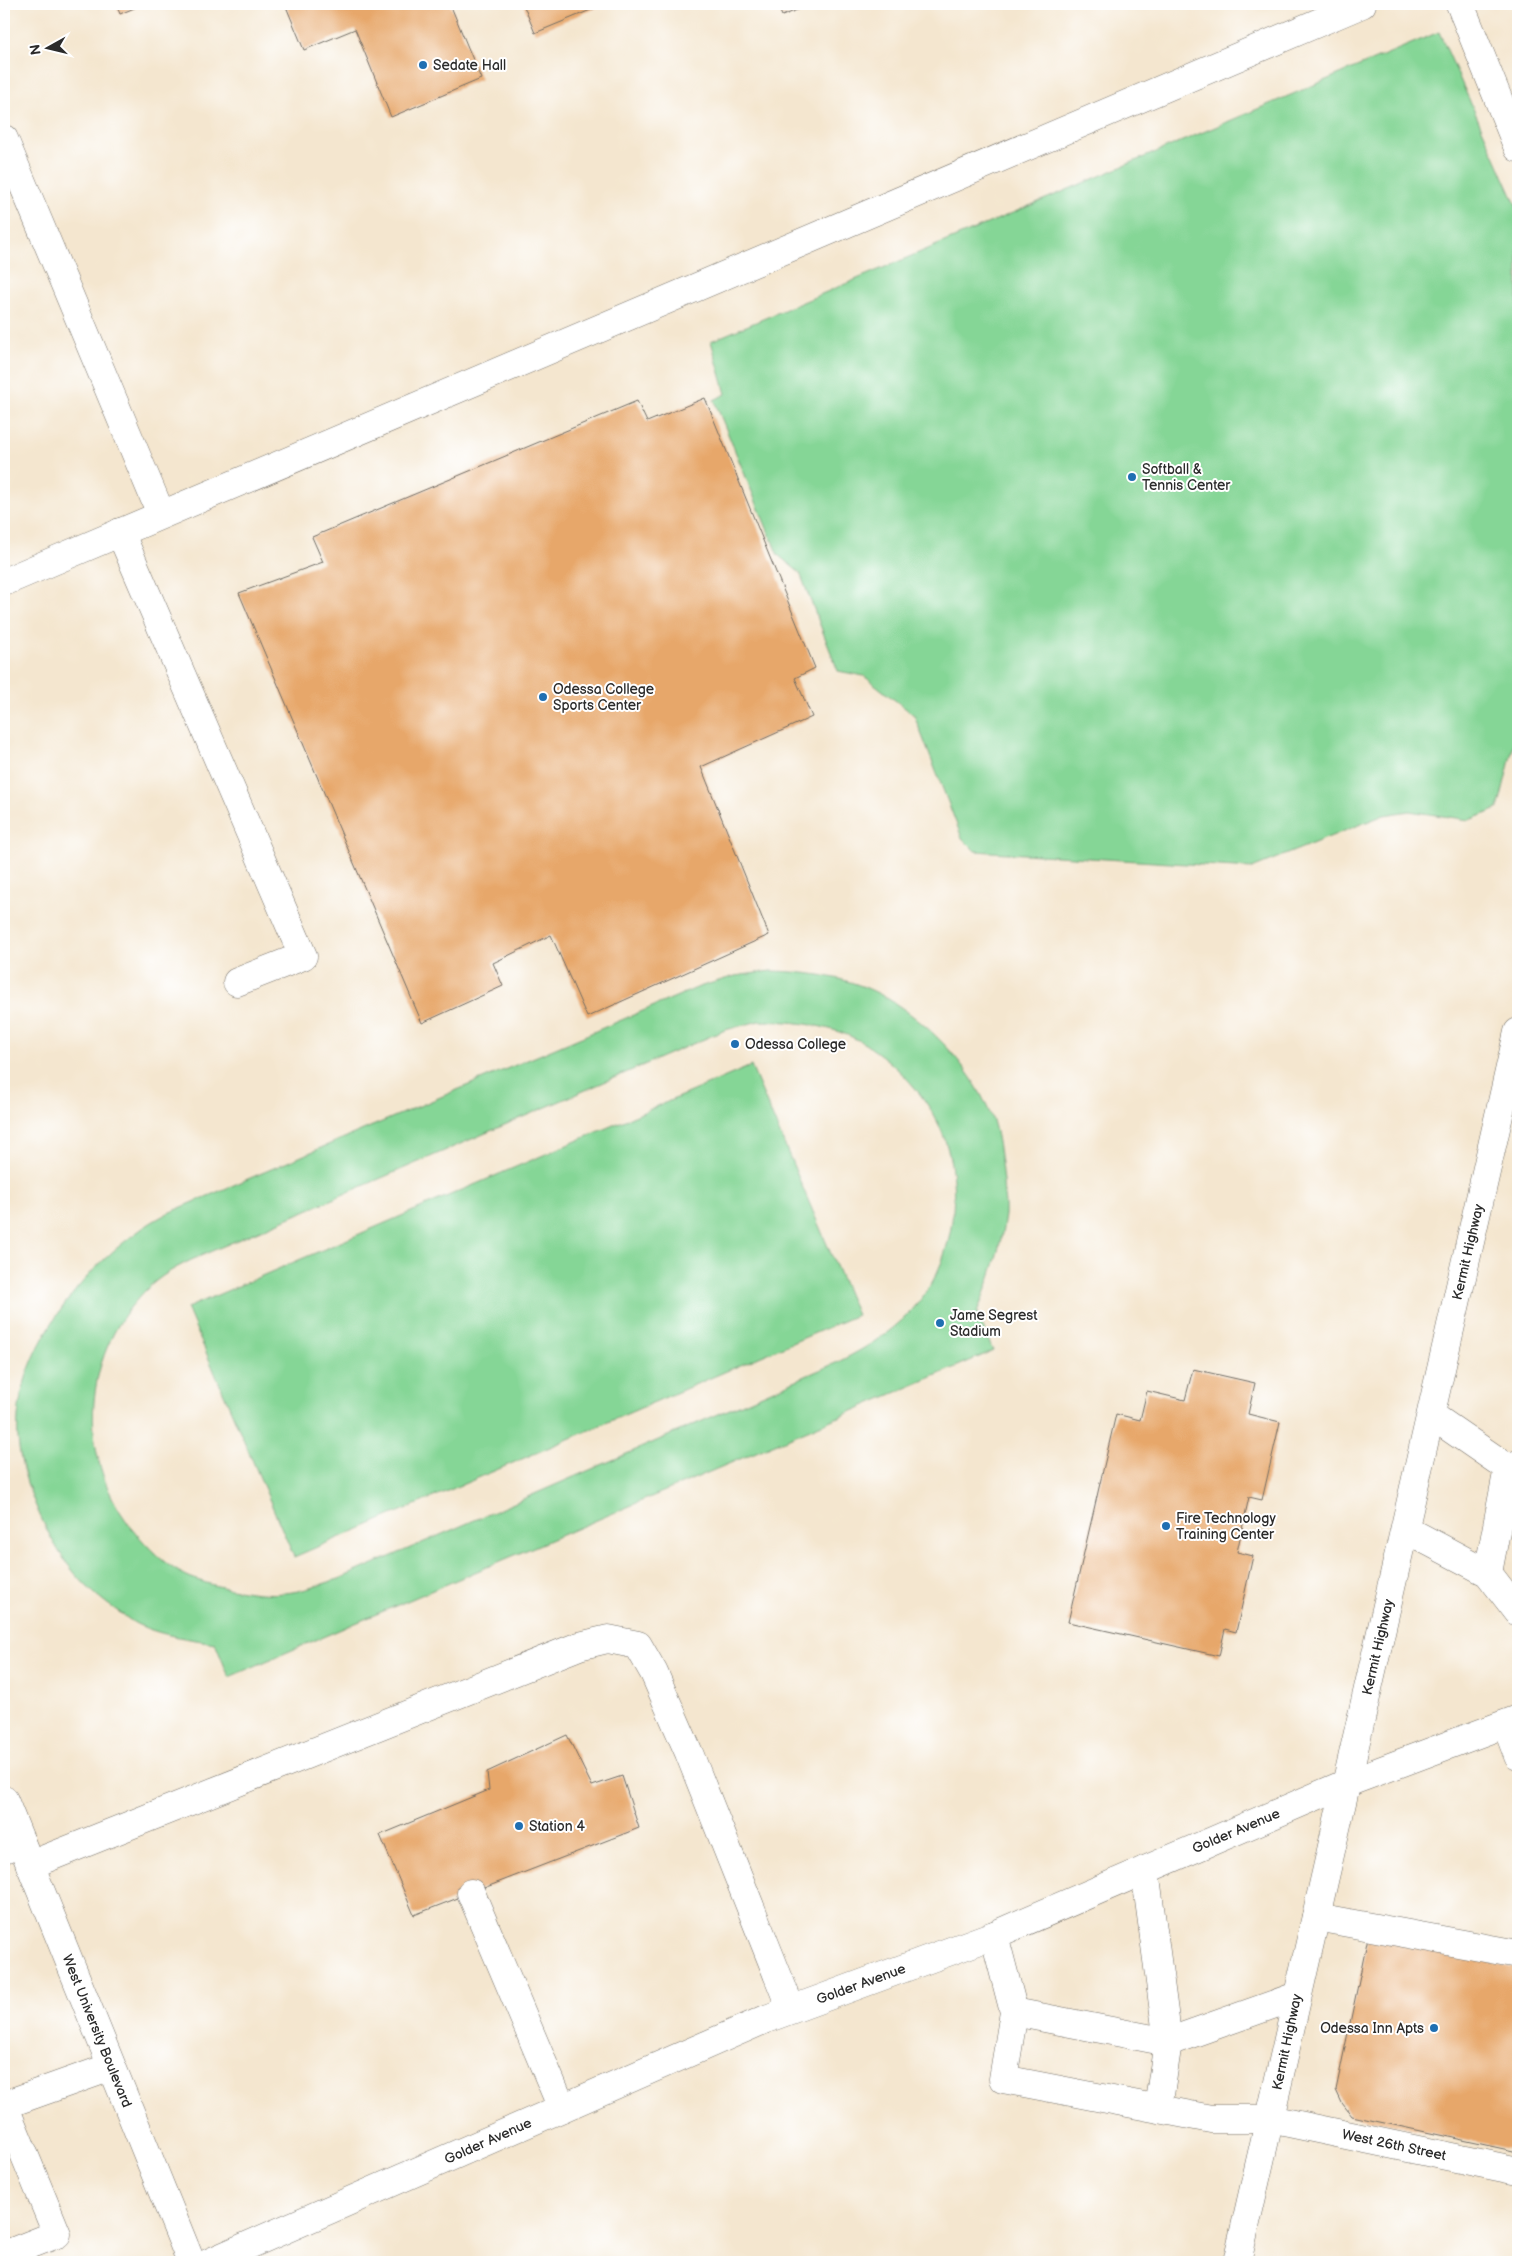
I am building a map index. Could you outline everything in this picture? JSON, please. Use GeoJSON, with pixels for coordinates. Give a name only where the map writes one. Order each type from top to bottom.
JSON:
{"type":"FeatureCollection","features":[{"type":"Feature","properties":{"kind":"main road"},"geometry":{"type":"LineString","coordinates":[[1460,4],[1518,148]]}},
{"type":"Feature","properties":{"kind":"main road"},"geometry":{"type":"LineString","coordinates":[[4,582],[1346,7]]}},
{"type":"Feature","properties":{"kind":"main road"},"geometry":{"type":"LineString","coordinates":[[4,140],[161,514]]}},
{"type":"Feature","properties":{"kind":"main road"},"geometry":{"type":"LineString","coordinates":[[120,532],[303,956],[237,982]]}},
{"type":"Feature","properties":{"kind":"main road","name":"Kermit Highway"},"geometry":{"type":"LineString","coordinates":[[1236,2262],[1518,1032]]}},
{"type":"Feature","properties":{"kind":"main road"},"geometry":{"type":"LineString","coordinates":[[1431,1414],[1513,1466],[1488,1573]]}},
{"type":"Feature","properties":{"kind":"main road"},"geometry":{"type":"LineString","coordinates":[[1405,1529],[1488,1573],[1518,1612]]}},
{"type":"Feature","properties":{"kind":"main road"},"geometry":{"type":"LineString","coordinates":[[18,1852],[579,1646],[608,1639],[638,1645],[654,1673],[689,1753],[791,2009]]}},
{"type":"Feature","properties":{"kind":"main road"},"geometry":{"type":"LineString","coordinates":[[1512,1722],[1518,1756]]}},
{"type":"Feature","properties":{"kind":"main road","name":"Golder Avenue"},"geometry":{"type":"LineString","coordinates":[[210,2262],[791,2009],[994,1936],[1347,1783],[1512,1722]]}},
{"type":"Feature","properties":{"kind":"main road","name":"West University Boulevard"},"geometry":{"type":"LineString","coordinates":[[4,1800],[18,1852],[112,2068],[191,2262]]}},
{"type":"Feature","properties":{"kind":"main road"},"geometry":{"type":"LineString","coordinates":[[1145,1870],[1168,2042],[1158,2108]]}},
{"type":"Feature","properties":{"kind":"main road"},"geometry":{"type":"LineString","coordinates":[[470,1893],[562,2108]]}},
{"type":"Feature","properties":{"kind":"main road"},"geometry":{"type":"LineString","coordinates":[[1316,1917],[1518,1954]]}},
{"type":"Feature","properties":{"kind":"main road"},"geometry":{"type":"LineString","coordinates":[[994,1936],[1014,2012],[1168,2042],[1296,1996]]}},
{"type":"Feature","properties":{"kind":"main road","name":"West 26th Street"},"geometry":{"type":"LineString","coordinates":[[1014,2012],[1003,2080],[1158,2108],[1211,2120],[1270,2119],[1518,2171]]}},
{"type":"Feature","properties":{"kind":"main road"},"geometry":{"type":"LineString","coordinates":[[4,2255],[57,2234],[4,2105],[112,2068]]}},
{"type":"Feature","properties":{"kind":"green space","name":"Softball & Tennis Center"},"geometry":{"type":"Polygon","coordinates":[[[1439,32],[1518,209],[1518,727],[1498,809],[1469,820],[1409,811],[1384,815],[1252,868],[975,851],[962,838],[914,715],[864,676],[838,671],[800,573],[778,555],[714,400],[726,394],[711,341],[1439,32]]]}},
{"type":"Feature","properties":{"kind":"green space","name":"Jame Segrest Stadium"},"geometry":{"type":"Polygon","coordinates":[[[771,971],[815,974],[844,980],[872,990],[919,1021],[950,1051],[964,1068],[986,1104],[994,1124],[999,1145],[1003,1181],[1005,1211],[1001,1240],[977,1313],[993,1351],[229,1677],[215,1643],[168,1635],[138,1625],[106,1603],[84,1584],[67,1563],[51,1538],[31,1493],[19,1449],[19,1409],[25,1380],[37,1351],[52,1323],[91,1272],[113,1251],[144,1227],[168,1213],[699,987],[735,976],[771,971]],[[759,1021],[725,1030],[198,1257],[162,1276],[144,1292],[123,1318],[107,1347],[98,1378],[94,1411],[95,1443],[103,1475],[116,1505],[136,1533],[168,1565],[191,1578],[203,1582],[231,1589],[273,1594],[305,1589],[339,1579],[838,1362],[863,1349],[886,1333],[908,1314],[926,1292],[937,1273],[945,1253],[953,1208],[953,1185],[951,1162],[945,1141],[931,1110],[915,1088],[876,1051],[853,1038],[827,1028],[759,1021]]]}},
{"type":"Feature","properties":{"kind":"green space"},"geometry":{"type":"Polygon","coordinates":[[[751,1066],[857,1315],[294,1557],[187,1308],[751,1066]]]}},
{"type":"Feature","properties":{"kind":"building"},"geometry":{"type":"Polygon","coordinates":[[[116,4],[138,4],[139,6],[120,14],[116,4]]]}},
{"type":"Feature","properties":{"kind":"building","name":"Sedate Hall"},"geometry":{"type":"Polygon","coordinates":[[[285,4],[450,4],[481,79],[391,117],[355,29],[304,50],[285,4]]]}},
{"type":"Feature","properties":{"kind":"building","name":"Sedate Hall"},"geometry":{"type":"Polygon","coordinates":[[[523,4],[605,4],[535,33],[523,4]]]}},
{"type":"Feature","properties":{"kind":"building"},"geometry":{"type":"Polygon","coordinates":[[[777,4],[812,4],[782,16],[777,4]]]}},
{"type":"Feature","properties":{"kind":"building","name":"Odessa College Sports Center"},"geometry":{"type":"Polygon","coordinates":[[[705,398],[815,668],[795,678],[812,717],[701,767],[769,935],[587,1017],[551,935],[493,963],[503,986],[422,1023],[239,593],[323,562],[312,537],[637,401],[647,422],[705,398]]]}},
{"type":"Feature","properties":{"kind":"building","name":"Fire Technology Training Center"},"geometry":{"type":"Polygon","coordinates":[[[1193,1369],[1255,1383],[1248,1414],[1280,1422],[1262,1500],[1249,1497],[1237,1552],[1253,1556],[1236,1632],[1225,1629],[1219,1656],[1068,1622],[1116,1414],[1140,1420],[1147,1391],[1185,1400],[1193,1369]]]}},
{"type":"Feature","properties":{"kind":"building","name":"Station 4"},"geometry":{"type":"Polygon","coordinates":[[[567,1735],[592,1786],[622,1776],[639,1828],[414,1915],[380,1835],[489,1790],[487,1772],[567,1735]]]}},
{"type":"Feature","properties":{"kind":"building","name":"Odessa Inn Apts"},"geometry":{"type":"Polygon","coordinates":[[[1368,1937],[1518,1967],[1518,2152],[1352,2116],[1342,2103],[1336,2090],[1368,1937]]]}},
{"type":"Feature","properties":{"kind":"place","name":"Sedate Hall"},"geometry":{"type":"Point","coordinates":[423,65]}},
{"type":"Feature","properties":{"kind":"place","name":"Softball & Tennis Center"},"geometry":{"type":"Point","coordinates":[1132,477]}},
{"type":"Feature","properties":{"kind":"place","name":"Odessa College Sports Center"},"geometry":{"type":"Point","coordinates":[543,697]}},
{"type":"Feature","properties":{"kind":"place","name":"Odessa College"},"geometry":{"type":"Point","coordinates":[735,1044]}},
{"type":"Feature","properties":{"kind":"place","name":"Jame Segrest Stadium"},"geometry":{"type":"Point","coordinates":[940,1323]}},
{"type":"Feature","properties":{"kind":"place","name":"Fire Technology Training Center"},"geometry":{"type":"Point","coordinates":[1166,1526]}},
{"type":"Feature","properties":{"kind":"place","name":"Station 4"},"geometry":{"type":"Point","coordinates":[519,1826]}},
{"type":"Feature","properties":{"kind":"place","name":"Odessa Inn Apts"},"geometry":{"type":"Point","coordinates":[1434,2028]}}]}
